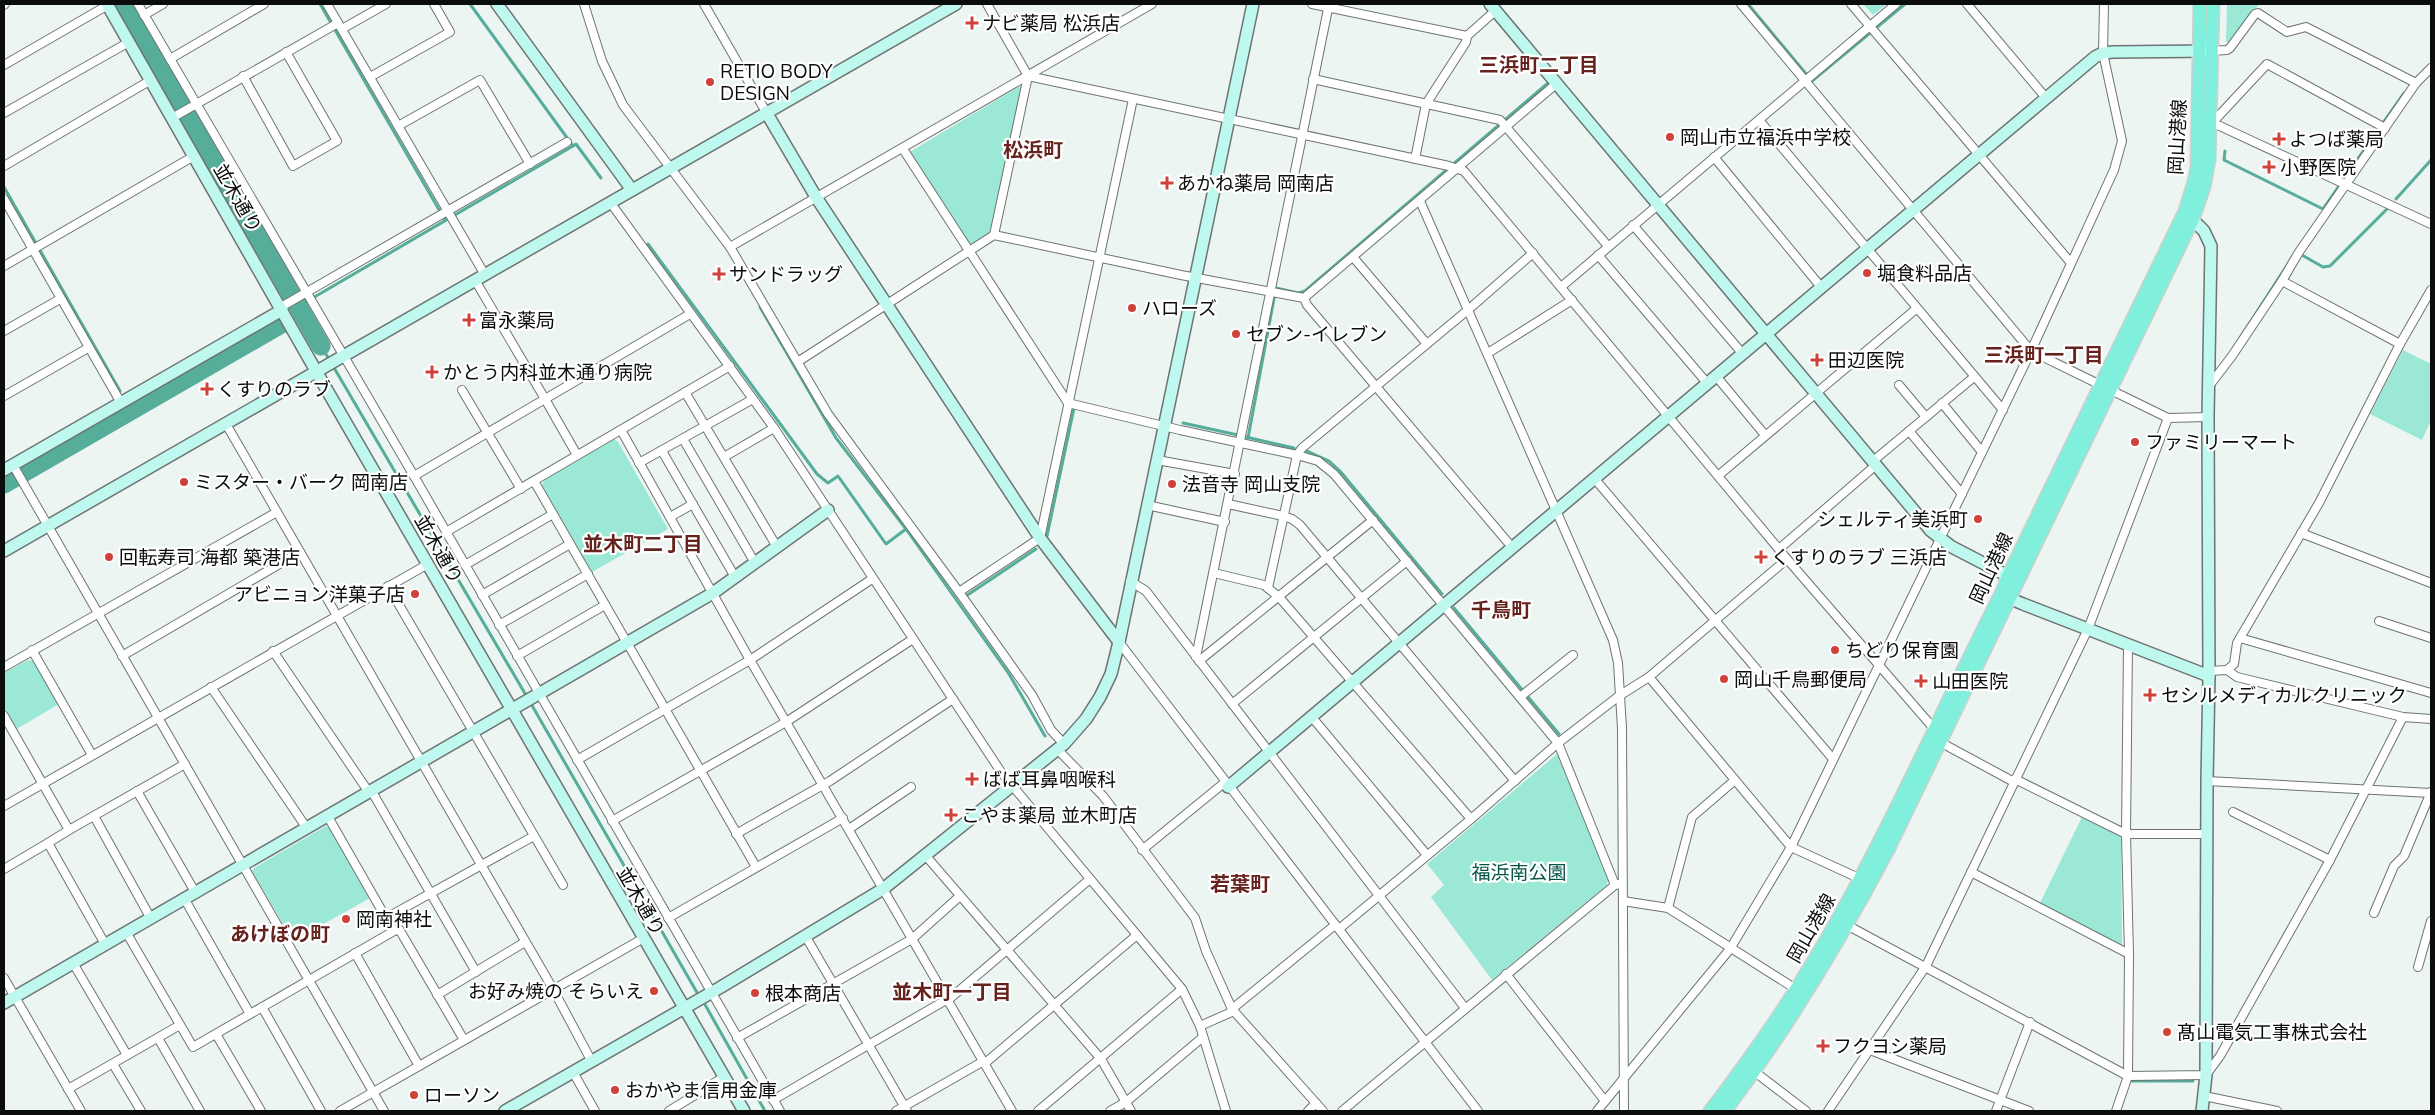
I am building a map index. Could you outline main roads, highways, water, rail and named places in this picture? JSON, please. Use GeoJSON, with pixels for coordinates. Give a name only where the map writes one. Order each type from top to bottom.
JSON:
{"type":"FeatureCollection","features":[{"type":"Feature","properties":{"kind":"main road","name":"岡山港線"},"geometry":{"type":"LineString","coordinates":[[1725,1111],[1801,993],[1843,923],[1865,881],[1938,736],[2189,215],[2207,120],[2205,51],[2200,4]]}},
{"type":"Feature","properties":{"kind":"main road","name":"岡山港線"},"geometry":{"type":"LineString","coordinates":[[2205,51],[2213,4]]}},
{"type":"Feature","properties":{"kind":"main road","name":"岡山港線"},"geometry":{"type":"LineString","coordinates":[[1710,1111],[1751,1068]]}},
{"type":"Feature","properties":{"kind":"waterway"},"geometry":{"type":"LineString","coordinates":[[124,4],[321,346]]}},
{"type":"Feature","properties":{"kind":"waterway"},"geometry":{"type":"LineString","coordinates":[[320,4],[445,220]]}},
{"type":"Feature","properties":{"kind":"waterway"},"geometry":{"type":"LineString","coordinates":[[470,4],[573,146],[576,144],[601,178]]}},
{"type":"Feature","properties":{"kind":"waterway"},"geometry":{"type":"LineString","coordinates":[[1748,4],[1812,81],[1905,4]]}},
{"type":"Feature","properties":{"kind":"waterway"},"geometry":{"type":"LineString","coordinates":[[1248,438],[1276,288],[1298,293],[1305,291],[1548,83]]}},
{"type":"Feature","properties":{"kind":"waterway"},"geometry":{"type":"LineString","coordinates":[[2345,177],[2404,93]]}},
{"type":"Feature","properties":{"kind":"waterway"},"geometry":{"type":"LineString","coordinates":[[299,306],[573,146]]}},
{"type":"Feature","properties":{"kind":"waterway"},"geometry":{"type":"LineString","coordinates":[[2225,151],[2224,160],[2323,209],[2339,186]]}},
{"type":"Feature","properties":{"kind":"waterway"},"geometry":{"type":"LineString","coordinates":[[2396,199],[2431,160]]}},
{"type":"Feature","properties":{"kind":"waterway"},"geometry":{"type":"LineString","coordinates":[[4,187],[120,391]]}},
{"type":"Feature","properties":{"kind":"waterway"},"geometry":{"type":"LineString","coordinates":[[2300,254],[2323,267],[2330,266],[2387,209]]}},
{"type":"Feature","properties":{"kind":"waterway"},"geometry":{"type":"LineString","coordinates":[[648,244],[817,474],[828,483],[838,476],[886,544],[906,529],[1009,674],[1045,736]]}},
{"type":"Feature","properties":{"kind":"waterway"},"geometry":{"type":"LineString","coordinates":[[2240,338],[2291,259]]}},
{"type":"Feature","properties":{"kind":"waterway"},"geometry":{"type":"LineString","coordinates":[[760,307],[836,438],[906,529]]}},
{"type":"Feature","properties":{"kind":"waterway"},"geometry":{"type":"LineString","coordinates":[[4,484],[283,323]]}},
{"type":"Feature","properties":{"kind":"waterway"},"geometry":{"type":"LineString","coordinates":[[321,346],[330,361]]}},
{"type":"Feature","properties":{"kind":"waterway"},"geometry":{"type":"LineString","coordinates":[[333,366],[527,697]]}},
{"type":"Feature","properties":{"kind":"waterway"},"geometry":{"type":"LineString","coordinates":[[129,405],[132,411]]}},
{"type":"Feature","properties":{"kind":"waterway"},"geometry":{"type":"LineString","coordinates":[[1047,536],[1074,408]]}},
{"type":"Feature","properties":{"kind":"waterway"},"geometry":{"type":"LineString","coordinates":[[1183,423],[1238,435]]}},
{"type":"Feature","properties":{"kind":"waterway"},"geometry":{"type":"LineString","coordinates":[[1246,437],[1294,448]]}},
{"type":"Feature","properties":{"kind":"waterway"},"geometry":{"type":"LineString","coordinates":[[1307,451],[1329,461],[1340,471],[1442,594]]}},
{"type":"Feature","properties":{"kind":"waterway"},"geometry":{"type":"LineString","coordinates":[[966,596],[1036,549]]}},
{"type":"Feature","properties":{"kind":"waterway"},"geometry":{"type":"LineString","coordinates":[[1454,608],[1559,734]]}},
{"type":"Feature","properties":{"kind":"waterway"},"geometry":{"type":"LineString","coordinates":[[530,702],[699,996]]}},
{"type":"Feature","properties":{"kind":"waterway"},"geometry":{"type":"LineString","coordinates":[[703,1001],[765,1111]]}},
{"type":"Feature","properties":{"kind":"waterway"},"geometry":{"type":"LineString","coordinates":[[2132,1081],[2193,1081]]}},
{"type":"Feature","properties":{"kind":"place","name":"ナビ薬局 松浜店"},"geometry":{"type":"Point","coordinates":[972,23]}},
{"type":"Feature","properties":{"kind":"place","name":"RETIO BODY DESIGN"},"geometry":{"type":"Point","coordinates":[710,82]}},
{"type":"Feature","properties":{"kind":"place","name":"岡山市立福浜中学校"},"geometry":{"type":"Point","coordinates":[1670,137]}},
{"type":"Feature","properties":{"kind":"place","name":"よつば薬局"},"geometry":{"type":"Point","coordinates":[2279,139]}},
{"type":"Feature","properties":{"kind":"place","name":"小野医院"},"geometry":{"type":"Point","coordinates":[2269,167]}},
{"type":"Feature","properties":{"kind":"place","name":"あかね薬局 岡南店"},"geometry":{"type":"Point","coordinates":[1167,183]}},
{"type":"Feature","properties":{"kind":"place","name":"堀食料品店"},"geometry":{"type":"Point","coordinates":[1867,273]}},
{"type":"Feature","properties":{"kind":"place","name":"サンドラッグ"},"geometry":{"type":"Point","coordinates":[719,274]}},
{"type":"Feature","properties":{"kind":"place","name":"ハローズ"},"geometry":{"type":"Point","coordinates":[1132,308]}},
{"type":"Feature","properties":{"kind":"place","name":"富永薬局"},"geometry":{"type":"Point","coordinates":[469,320]}},
{"type":"Feature","properties":{"kind":"place","name":"セブン-イレブン"},"geometry":{"type":"Point","coordinates":[1236,334]}},
{"type":"Feature","properties":{"kind":"place","name":"田辺医院"},"geometry":{"type":"Point","coordinates":[1817,360]}},
{"type":"Feature","properties":{"kind":"place","name":"かとう内科並木通り病院"},"geometry":{"type":"Point","coordinates":[432,372]}},
{"type":"Feature","properties":{"kind":"place","name":"くすりのラブ"},"geometry":{"type":"Point","coordinates":[207,389]}},
{"type":"Feature","properties":{"kind":"place","name":"ファミリーマート"},"geometry":{"type":"Point","coordinates":[2135,442]}},
{"type":"Feature","properties":{"kind":"place","name":"ミスター・バーク 岡南店"},"geometry":{"type":"Point","coordinates":[184,482]}},
{"type":"Feature","properties":{"kind":"place","name":"法音寺 岡山支院"},"geometry":{"type":"Point","coordinates":[1172,484]}},
{"type":"Feature","properties":{"kind":"place","name":"シェルティ美浜町"},"geometry":{"type":"Point","coordinates":[1978,519]}},
{"type":"Feature","properties":{"kind":"place","name":"回転寿司 海都 築港店"},"geometry":{"type":"Point","coordinates":[109,557]}},
{"type":"Feature","properties":{"kind":"place","name":"くすりのラブ 三浜店"},"geometry":{"type":"Point","coordinates":[1761,557]}},
{"type":"Feature","properties":{"kind":"place","name":"アビニョン洋菓子店"},"geometry":{"type":"Point","coordinates":[415,594]}},
{"type":"Feature","properties":{"kind":"place","name":"ちどり保育園"},"geometry":{"type":"Point","coordinates":[1835,650]}},
{"type":"Feature","properties":{"kind":"place","name":"岡山千鳥郵便局"},"geometry":{"type":"Point","coordinates":[1724,679]}},
{"type":"Feature","properties":{"kind":"place","name":"山田医院"},"geometry":{"type":"Point","coordinates":[1921,681]}},
{"type":"Feature","properties":{"kind":"place","name":"セシルメディカルクリニック"},"geometry":{"type":"Point","coordinates":[2150,695]}},
{"type":"Feature","properties":{"kind":"place","name":"ばば耳鼻咽喉科"},"geometry":{"type":"Point","coordinates":[972,779]}},
{"type":"Feature","properties":{"kind":"place","name":"こやま薬局 並木町店"},"geometry":{"type":"Point","coordinates":[951,815]}},
{"type":"Feature","properties":{"kind":"place","name":"岡南神社"},"geometry":{"type":"Point","coordinates":[346,919]}},
{"type":"Feature","properties":{"kind":"place","name":"お好み焼の そらいえ"},"geometry":{"type":"Point","coordinates":[654,991]}},
{"type":"Feature","properties":{"kind":"place","name":"根本商店"},"geometry":{"type":"Point","coordinates":[755,993]}},
{"type":"Feature","properties":{"kind":"place","name":"髙山電気工事株式会社"},"geometry":{"type":"Point","coordinates":[2167,1032]}},
{"type":"Feature","properties":{"kind":"place","name":"フクヨシ薬局"},"geometry":{"type":"Point","coordinates":[1823,1046]}},
{"type":"Feature","properties":{"kind":"place","name":"おかやま信用金庫"},"geometry":{"type":"Point","coordinates":[615,1090]}},
{"type":"Feature","properties":{"kind":"place","name":"ローソン"},"geometry":{"type":"Point","coordinates":[414,1095]}},
{"type":"Feature","properties":{"kind":"district","name":"三浜町二丁目"},"geometry":{"type":"Point","coordinates":[1539,65]}},
{"type":"Feature","properties":{"kind":"district","name":"松浜町"},"geometry":{"type":"Point","coordinates":[1033,150]}},
{"type":"Feature","properties":{"kind":"district","name":"三浜町一丁目"},"geometry":{"type":"Point","coordinates":[2044,355]}},
{"type":"Feature","properties":{"kind":"district","name":"並木町二丁目"},"geometry":{"type":"Point","coordinates":[643,544]}},
{"type":"Feature","properties":{"kind":"district","name":"千鳥町"},"geometry":{"type":"Point","coordinates":[1501,610]}},
{"type":"Feature","properties":{"kind":"district","name":"若葉町"},"geometry":{"type":"Point","coordinates":[1240,884]}},
{"type":"Feature","properties":{"kind":"district","name":"あけぼの町"},"geometry":{"type":"Point","coordinates":[280,934]}},
{"type":"Feature","properties":{"kind":"district","name":"並木町一丁目"},"geometry":{"type":"Point","coordinates":[952,992]}},
{"type":"Feature","properties":{"kind":"park label","name":"福浜南公園"},"geometry":{"type":"Point","coordinates":[1519,872]}}]}
